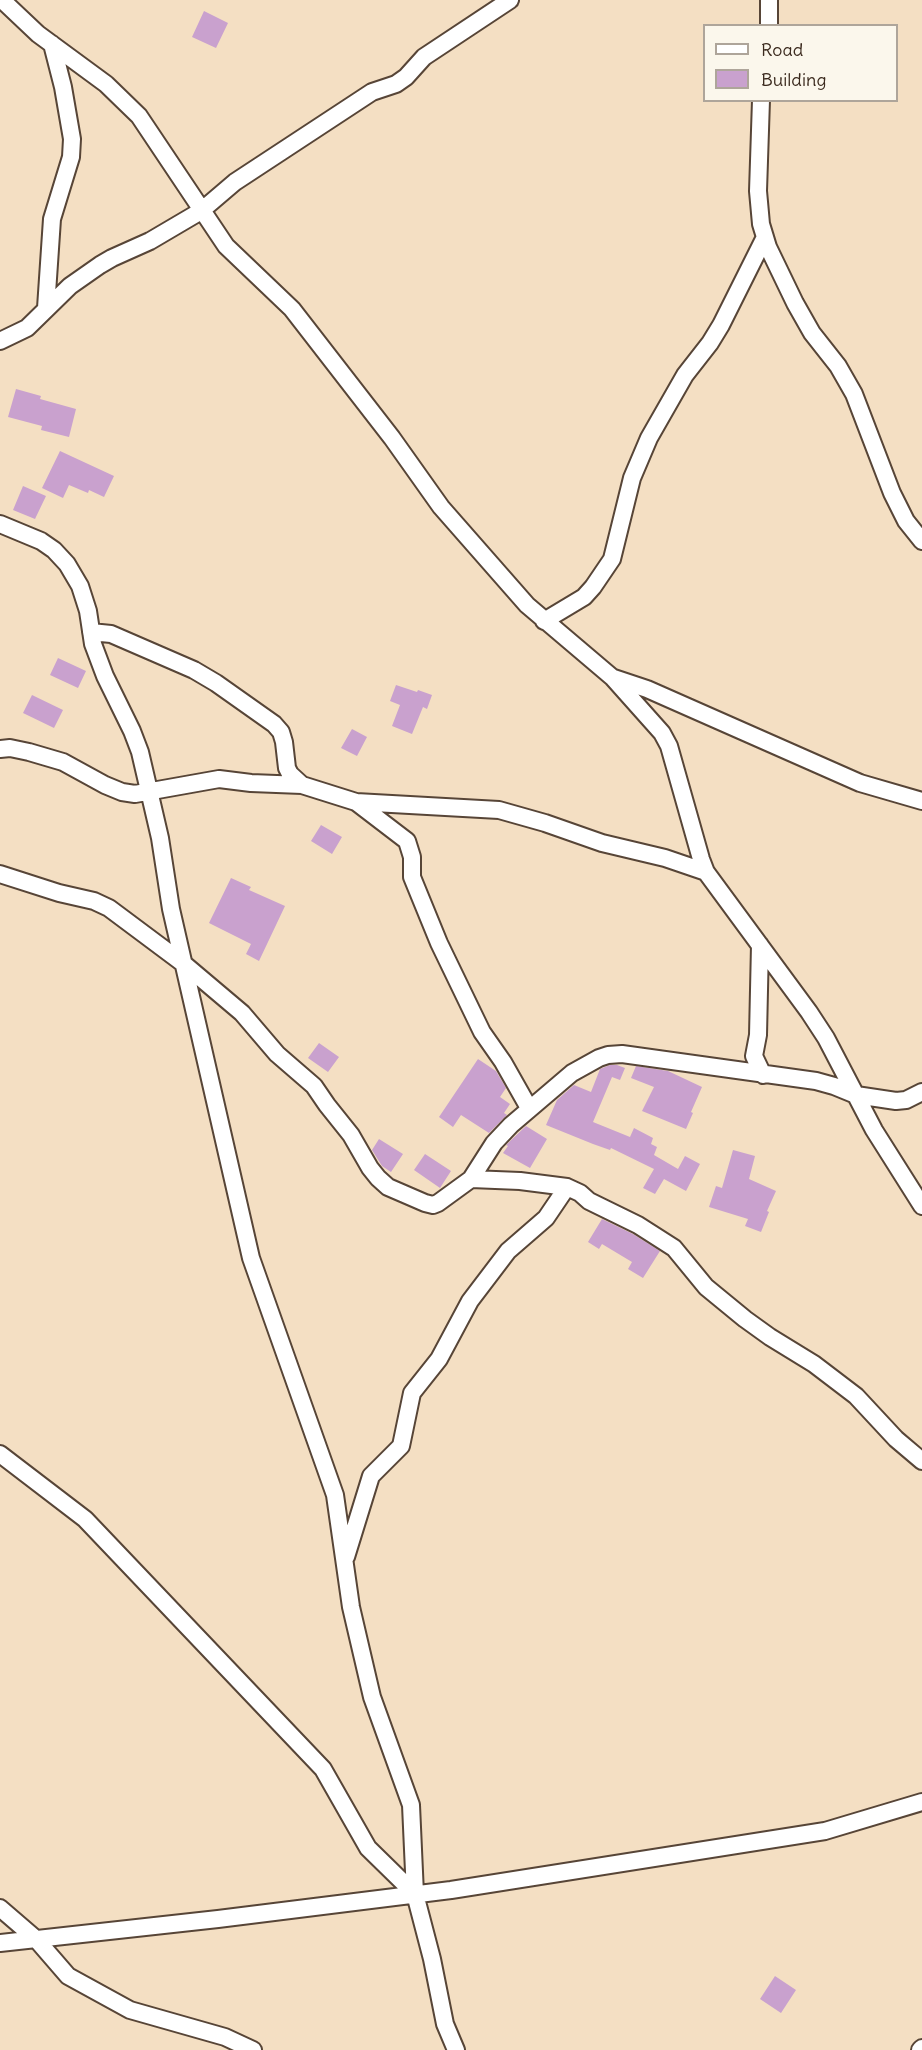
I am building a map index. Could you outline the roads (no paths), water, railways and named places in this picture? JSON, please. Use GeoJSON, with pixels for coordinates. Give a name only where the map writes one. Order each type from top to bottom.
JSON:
{"type":"FeatureCollection","features":[{"type":"Feature","properties":{"kind":"street"},"geometry":{"type":"LineString","coordinates":[[2,0],[52,44],[112,90],[139,116],[230,251],[292,309],[392,438],[436,501],[527,605],[613,678],[662,733],[669,746],[706,872],[820,1029],[874,1130],[922,1206]]}},
{"type":"Feature","properties":{"kind":"street"},"geometry":{"type":"LineString","coordinates":[[0,341],[19,333],[70,286],[106,262],[150,241],[201,211],[235,182],[362,99],[380,89],[396,84],[406,77],[424,57],[510,0]]}},
{"type":"Feature","properties":{"kind":"street"},"geometry":{"type":"LineString","coordinates":[[769,0],[769,24]]}},
{"type":"Feature","properties":{"kind":"street"},"geometry":{"type":"LineString","coordinates":[[46,308],[52,219],[71,157],[72,139],[63,87],[52,44]]}},
{"type":"Feature","properties":{"kind":"street"},"geometry":{"type":"LineString","coordinates":[[761,102],[758,190],[765,237],[795,303],[813,333],[838,366],[854,394],[892,493],[906,521],[922,541]]}},
{"type":"Feature","properties":{"kind":"street"},"geometry":{"type":"LineString","coordinates":[[544,621],[584,597],[612,559],[632,478],[649,438],[685,375],[710,344],[721,325],[765,237]]}},
{"type":"Feature","properties":{"kind":"street"},"geometry":{"type":"LineString","coordinates":[[0,524],[41,541],[54,550],[67,564],[80,586],[88,610],[93,644],[105,676],[140,752],[160,838],[171,909],[251,1258],[335,1495],[351,1607],[372,1697],[411,1805],[415,1894],[432,1959],[445,2024],[456,2050]]}},
{"type":"Feature","properties":{"kind":"street"},"geometry":{"type":"LineString","coordinates":[[88,610],[111,634]]}},
{"type":"Feature","properties":{"kind":"street"},"geometry":{"type":"LineString","coordinates":[[91,632],[111,634],[194,670],[274,724],[284,742],[290,774],[302,785]]}},
{"type":"Feature","properties":{"kind":"street"},"geometry":{"type":"LineString","coordinates":[[613,678],[647,689],[860,783],[922,801]]}},
{"type":"Feature","properties":{"kind":"street"},"geometry":{"type":"LineString","coordinates":[[0,749],[10,748],[63,762],[122,792],[135,794],[219,779],[302,785],[356,802],[499,810],[602,843],[665,858],[706,872]]}},
{"type":"Feature","properties":{"kind":"street"},"geometry":{"type":"LineString","coordinates":[[356,802],[407,841],[412,857],[412,877],[439,943],[483,1032],[529,1108]]}},
{"type":"Feature","properties":{"kind":"street"},"geometry":{"type":"LineString","coordinates":[[0,874],[59,893],[94,901],[109,908],[184,964],[242,1013],[277,1054],[314,1086],[351,1135],[370,1168],[388,1187],[432,1205],[471,1179],[494,1143],[529,1108],[572,1072],[608,1055],[622,1054],[816,1082],[856,1095],[896,1101],[906,1100],[922,1092]]}},
{"type":"Feature","properties":{"kind":"street"},"geometry":{"type":"LineString","coordinates":[[760,945],[759,1024],[754,1056],[762,1075]]}},
{"type":"Feature","properties":{"kind":"street"},"geometry":{"type":"LineString","coordinates":[[734,1071],[754,1056]]}},
{"type":"Feature","properties":{"kind":"street"},"geometry":{"type":"LineString","coordinates":[[471,1179],[520,1181],[567,1187],[674,1248],[706,1287],[770,1337],[814,1364],[856,1396],[896,1439],[922,1461]]}},
{"type":"Feature","properties":{"kind":"street"},"geometry":{"type":"LineString","coordinates":[[344,1563],[371,1476],[401,1446],[412,1393],[439,1359],[470,1301],[508,1251],[546,1218],[567,1187]]}},
{"type":"Feature","properties":{"kind":"street"},"geometry":{"type":"LineString","coordinates":[[0,1454],[85,1519],[238,1678],[323,1769],[368,1848],[415,1894]]}},
{"type":"Feature","properties":{"kind":"street"},"geometry":{"type":"LineString","coordinates":[[0,1943],[230,1918],[415,1894],[825,1831],[922,1802]]}},
{"type":"Feature","properties":{"kind":"street"},"geometry":{"type":"LineString","coordinates":[[0,1908],[36,1939],[68,1976],[130,2010],[225,2037],[253,2050]]}}]}
